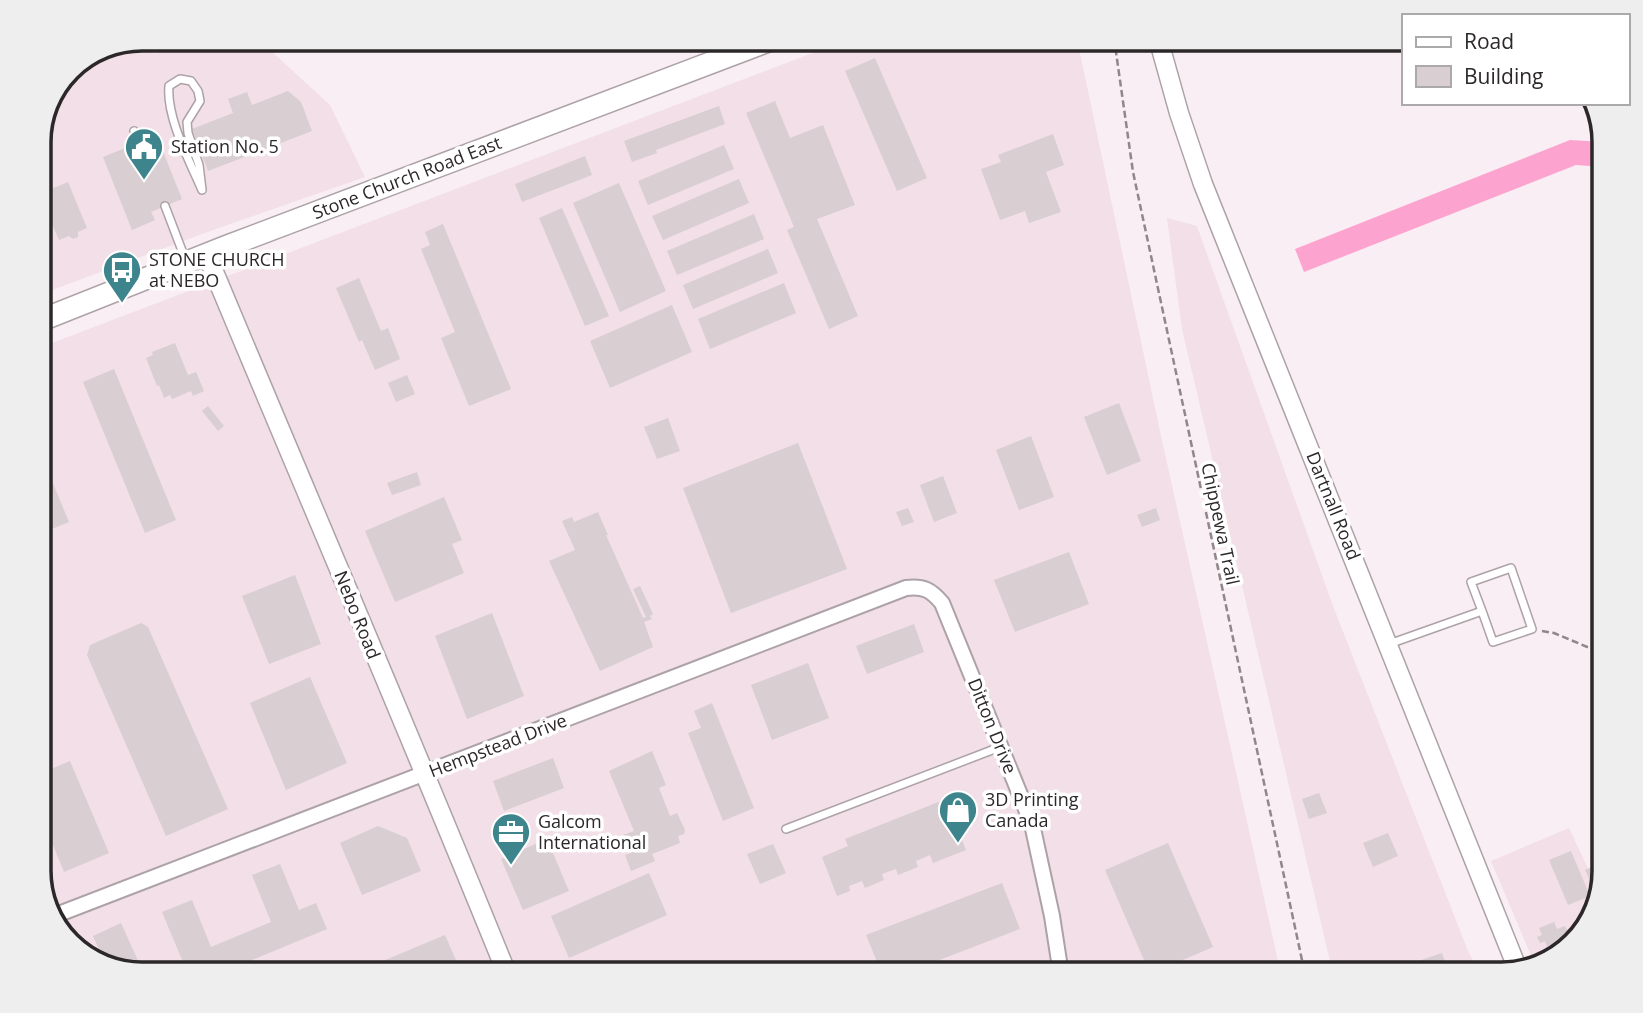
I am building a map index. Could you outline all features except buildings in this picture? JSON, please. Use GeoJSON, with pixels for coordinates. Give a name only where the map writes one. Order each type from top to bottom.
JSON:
{"type":"FeatureCollection","features":[{"type":"Feature","properties":{"kind":"main road","name":"Stone Church Road East"},"geometry":{"type":"LineString","coordinates":[[51,316],[742,51]]}},
{"type":"Feature","properties":{"kind":"street","name":"Dartnall Road"},"geometry":{"type":"LineString","coordinates":[[1162,51],[1203,184],[1514,961]]}},
{"type":"Feature","properties":{"kind":"street","name":"Nebo Road"},"geometry":{"type":"LineString","coordinates":[[207,255],[426,774],[502,962]]}},
{"type":"Feature","properties":{"kind":"street","name":"Hempstead Drive"},"geometry":{"type":"LineString","coordinates":[[61,913],[906,588],[931,590],[942,603]]}},
{"type":"Feature","properties":{"kind":"street","name":"Ditton Drive"},"geometry":{"type":"LineString","coordinates":[[942,603],[1032,824],[1059,962]]}},
{"type":"Feature","properties":{"kind":"lane"},"geometry":{"type":"LineString","coordinates":[[180,79],[191,80],[198,91],[200,101],[187,122],[188,134],[199,165],[202,190],[185,152],[168,97],[169,86],[180,79]]}},
{"type":"Feature","properties":{"kind":"lane"},"geometry":{"type":"LineString","coordinates":[[134,131],[145,156]]}},
{"type":"Feature","properties":{"kind":"lane"},"geometry":{"type":"LineString","coordinates":[[165,206],[187,263]]}},
{"type":"Feature","properties":{"kind":"lane"},"geometry":{"type":"LineString","coordinates":[[1511,568],[1532,629],[1493,642],[1482,611],[1471,582],[1511,568]]}},
{"type":"Feature","properties":{"kind":"lane"},"geometry":{"type":"LineString","coordinates":[[1388,645],[1482,611]]}},
{"type":"Feature","properties":{"kind":"lane"},"geometry":{"type":"LineString","coordinates":[[786,829],[1001,746]]}},
{"type":"Feature","properties":{"kind":"path","name":"Chippewa Trail"},"geometry":{"type":"LineString","coordinates":[[1114,51],[1133,172],[1302,962]]}},
{"type":"Feature","properties":{"kind":"path"},"geometry":{"type":"LineString","coordinates":[[1532,629],[1554,633],[1592,649]]}},
{"type":"Feature","properties":{"kind":"shaded area"},"geometry":{"type":"Polygon","coordinates":[[[142,51],[152,51],[154,54],[162,51],[271,51],[330,105],[365,177],[51,291],[51,136],[54,118],[70,86],[96,63],[113,56],[142,51]]]}},
{"type":"Feature","properties":{"kind":"shaded area"},"geometry":{"type":"Polygon","coordinates":[[[818,51],[1080,51],[1161,436],[1278,962],[142,962],[118,959],[96,950],[82,940],[66,922],[56,900],[51,877],[51,343],[818,51]]]}},
{"type":"Feature","properties":{"kind":"shaded area"},"geometry":{"type":"Polygon","coordinates":[[[1570,140],[1592,141],[1592,166],[1576,165],[1304,272],[1295,249],[1570,140]]]}},
{"type":"Feature","properties":{"kind":"shaded area"},"geometry":{"type":"Polygon","coordinates":[[[1167,218],[1197,226],[1333,606],[1474,962],[1330,962],[1182,329],[1167,218]]]}},
{"type":"Feature","properties":{"kind":"shaded area"},"geometry":{"type":"Polygon","coordinates":[[[1569,828],[1592,876],[1585,906],[1566,936],[1547,950],[1531,957],[1491,861],[1569,828]]]}},
{"type":"Feature","properties":{"kind":"place","name":"Station No. 5"},"geometry":{"type":"Point","coordinates":[144,181]}},
{"type":"Feature","properties":{"kind":"place","name":"STONE CHURCH at NEBO"},"geometry":{"type":"Point","coordinates":[122,304]}},
{"type":"Feature","properties":{"kind":"place","name":"3D Printing Canada"},"geometry":{"type":"Point","coordinates":[958,844]}},
{"type":"Feature","properties":{"kind":"place","name":"Galcom International"},"geometry":{"type":"Point","coordinates":[511,866]}}]}
